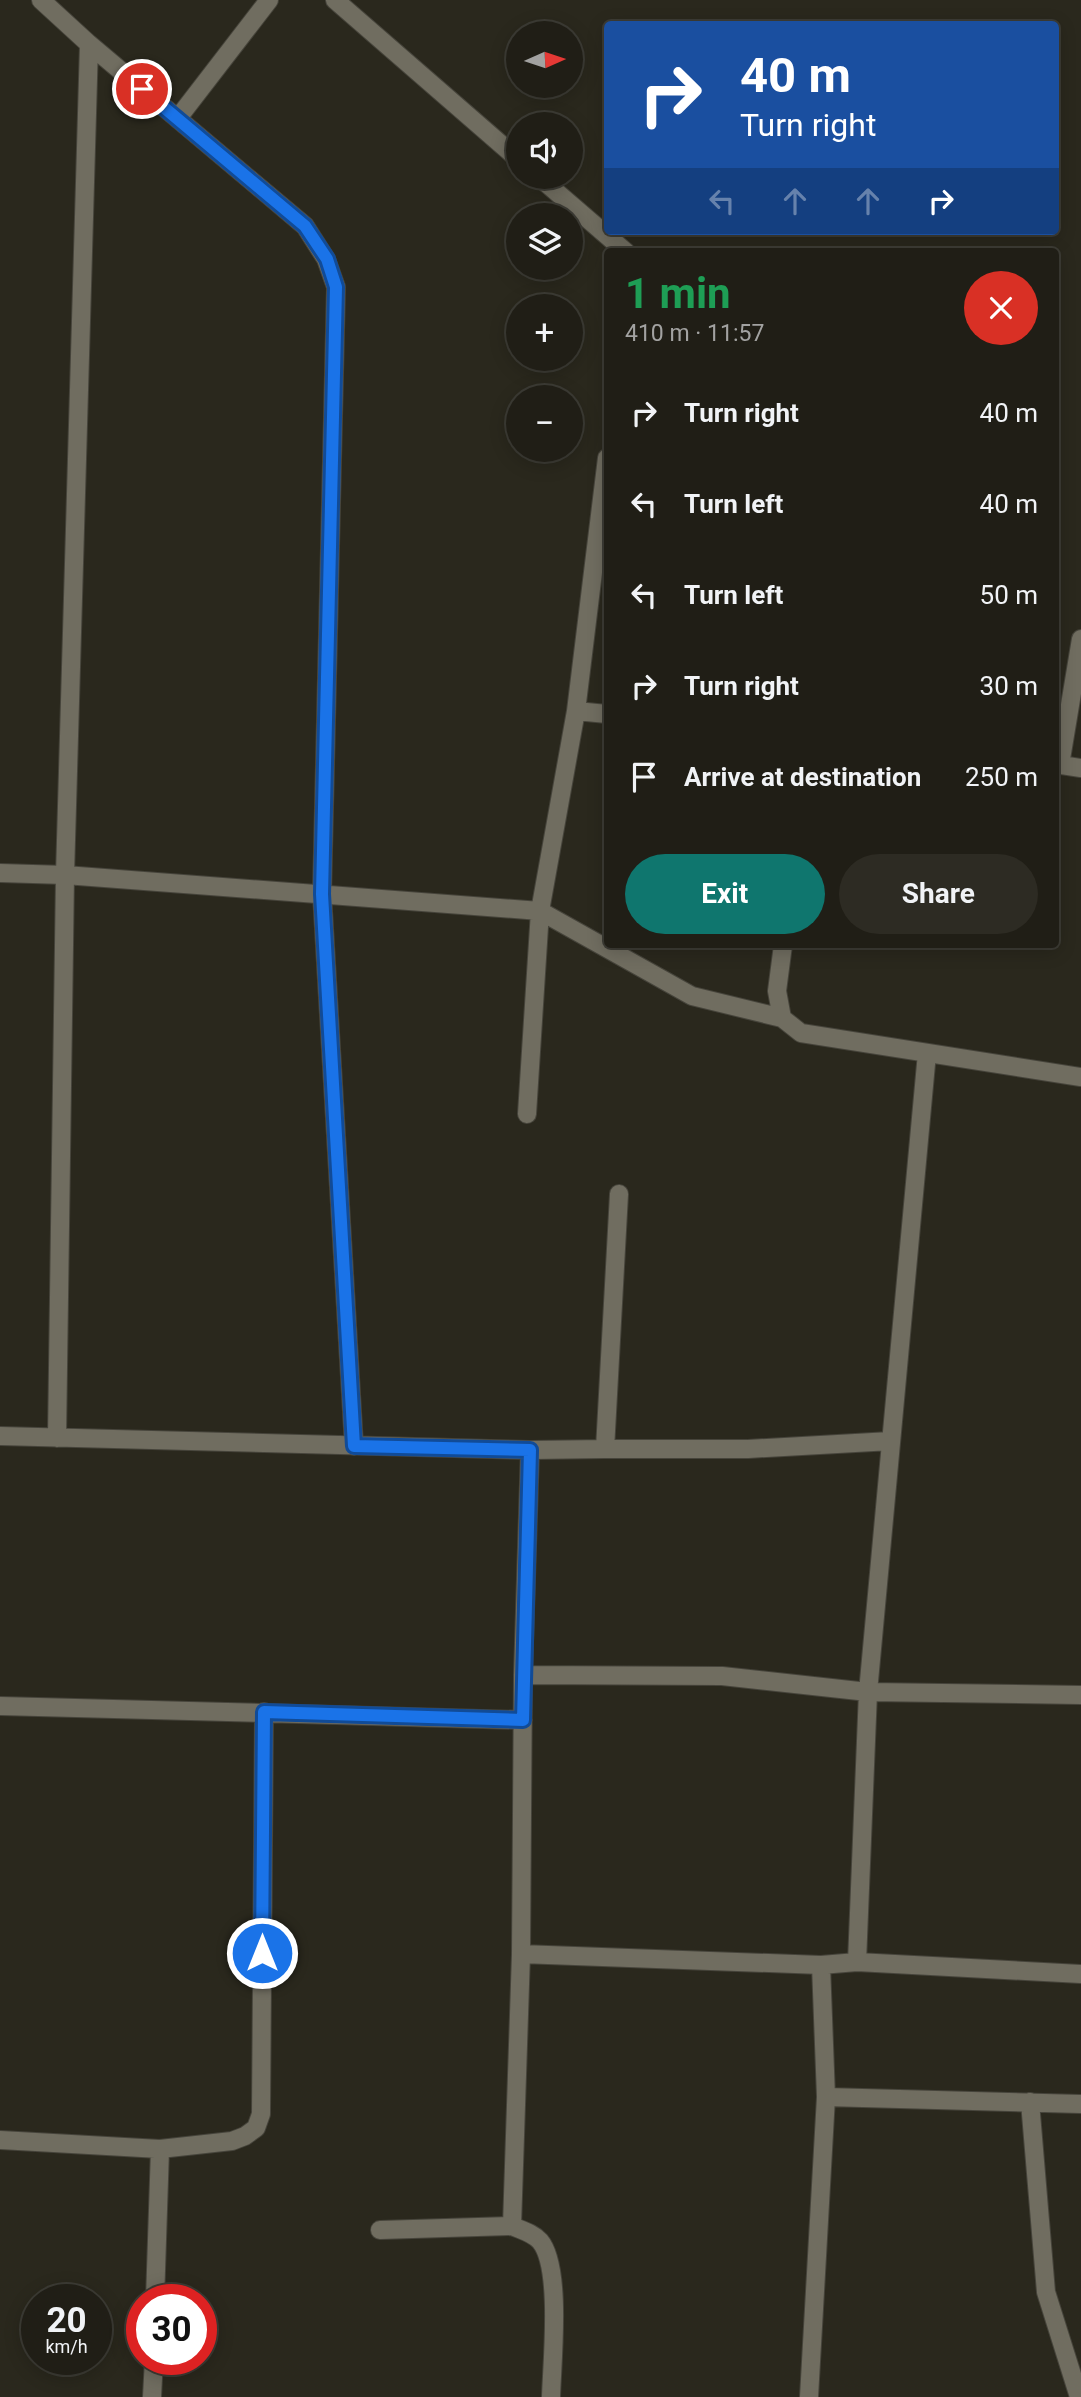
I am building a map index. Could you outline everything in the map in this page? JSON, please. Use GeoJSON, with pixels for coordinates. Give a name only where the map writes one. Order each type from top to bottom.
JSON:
{"type":"FeatureCollection","features":[{"type":"Feature","properties":{"kind":"street"},"geometry":{"type":"LineString","coordinates":[[41,0],[89,44],[305,226],[327,259],[336,287],[322,894],[354,1446]]}},
{"type":"Feature","properties":{"kind":"street"},"geometry":{"type":"LineString","coordinates":[[178,118],[269,0]]}},
{"type":"Feature","properties":{"kind":"street"},"geometry":{"type":"LineString","coordinates":[[335,0],[506,149]]}},
{"type":"Feature","properties":{"kind":"street"},"geometry":{"type":"LineString","coordinates":[[57,1438],[65,875],[89,44]]}},
{"type":"Feature","properties":{"kind":"street"},"geometry":{"type":"LineString","coordinates":[[553,189],[604,233]]}},
{"type":"Feature","properties":{"kind":"street"},"geometry":{"type":"LineString","coordinates":[[606,235],[621,248]]}},
{"type":"Feature","properties":{"kind":"street"},"geometry":{"type":"LineString","coordinates":[[527,1114],[540,911],[576,711],[604,482]]}},
{"type":"Feature","properties":{"kind":"street"},"geometry":{"type":"LineString","coordinates":[[1059,760],[1081,639]]}},
{"type":"Feature","properties":{"kind":"street"},"geometry":{"type":"LineString","coordinates":[[576,711],[604,714]]}},
{"type":"Feature","properties":{"kind":"street"},"geometry":{"type":"LineString","coordinates":[[1059,765],[1081,768]]}},
{"type":"Feature","properties":{"kind":"street"},"geometry":{"type":"LineString","coordinates":[[0,873],[65,875],[540,911],[604,947]]}},
{"type":"Feature","properties":{"kind":"street"},"geometry":{"type":"LineString","coordinates":[[606,948],[692,996],[782,1018],[801,1033],[1081,1077]]}},
{"type":"Feature","properties":{"kind":"street"},"geometry":{"type":"LineString","coordinates":[[782,1018],[777,991],[783,948]]}},
{"type":"Feature","properties":{"kind":"street"},"geometry":{"type":"LineString","coordinates":[[857,1962],[868,1692],[927,1054]]}},
{"type":"Feature","properties":{"kind":"street"},"geometry":{"type":"LineString","coordinates":[[605,1449],[618,1194]]}},
{"type":"Feature","properties":{"kind":"street"},"geometry":{"type":"LineString","coordinates":[[0,1436],[530,1450],[748,1449],[891,1441]]}},
{"type":"Feature","properties":{"kind":"street"},"geometry":{"type":"LineString","coordinates":[[512,2226],[521,1954],[523,1675],[530,1450]]}},
{"type":"Feature","properties":{"kind":"street"},"geometry":{"type":"LineString","coordinates":[[523,1675],[722,1676],[868,1692],[1081,1695]]}},
{"type":"Feature","properties":{"kind":"street"},"geometry":{"type":"LineString","coordinates":[[0,1706],[523,1720]]}},
{"type":"Feature","properties":{"kind":"street"},"geometry":{"type":"LineString","coordinates":[[0,2140],[160,2149],[232,2141],[256,2128],[261,2114],[264,1712]]}},
{"type":"Feature","properties":{"kind":"street"},"geometry":{"type":"LineString","coordinates":[[521,1954],[821,1965],[857,1962],[1081,1974]]}},
{"type":"Feature","properties":{"kind":"street"},"geometry":{"type":"LineString","coordinates":[[809,2397],[825,2097],[821,1965]]}},
{"type":"Feature","properties":{"kind":"street"},"geometry":{"type":"LineString","coordinates":[[825,2097],[1081,2104]]}},
{"type":"Feature","properties":{"kind":"street"},"geometry":{"type":"LineString","coordinates":[[1030,2102],[1046,2292],[1079,2397]]}},
{"type":"Feature","properties":{"kind":"street"},"geometry":{"type":"LineString","coordinates":[[156,2284],[160,2149]]}},
{"type":"Feature","properties":{"kind":"street"},"geometry":{"type":"LineString","coordinates":[[380,2230],[512,2226],[540,2240],[551,2266],[553,2290],[551,2397]]}},
{"type":"Feature","properties":{"kind":"street"},"geometry":{"type":"LineString","coordinates":[[152,2397],[153,2375]]}},
{"type":"Feature","properties":{"kind":"route"},"geometry":{"type":"LineString","coordinates":[[142,89],[305,226],[327,259],[336,287],[322,894],[354,1446],[530,1450],[523,1720],[264,1712],[262,1953]]}}]}
